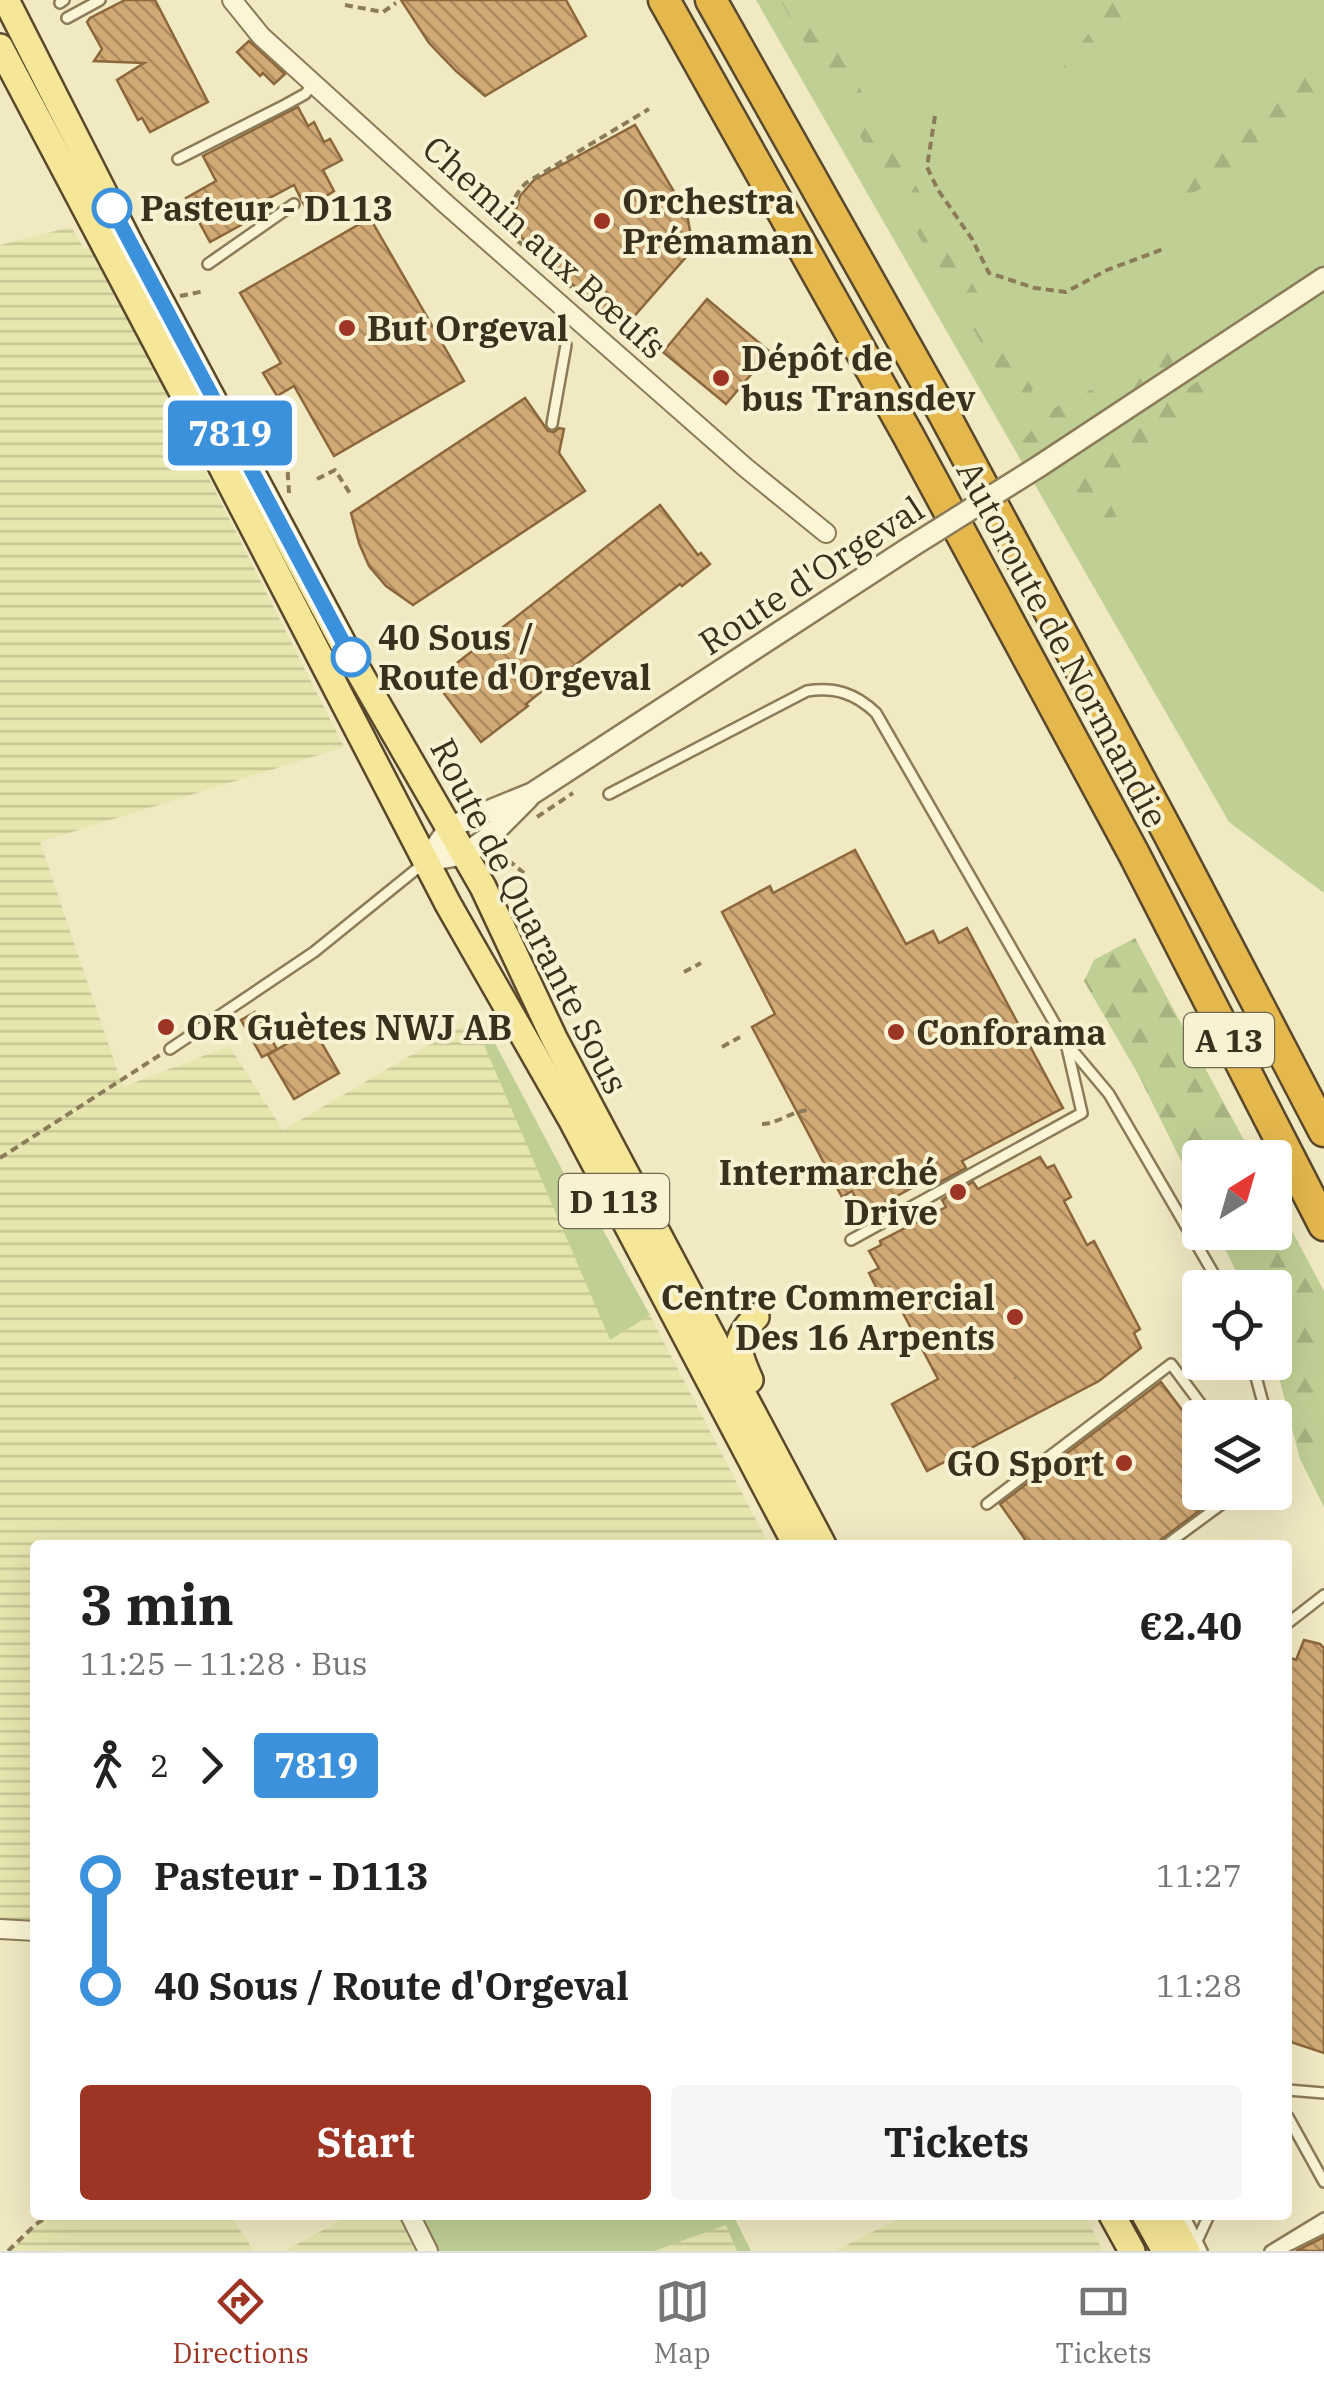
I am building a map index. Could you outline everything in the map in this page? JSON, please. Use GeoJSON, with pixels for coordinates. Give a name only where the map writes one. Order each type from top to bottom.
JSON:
{"type":"FeatureCollection","features":[{"type":"Feature","properties":{"kind":"highway","name":"Autoroute de Normandie"},"geometry":{"type":"LineString","coordinates":[[664,0],[908,435],[1134,854],[1324,1225]]}},
{"type":"Feature","properties":{"kind":"highway","name":"Autoroute de Normandie"},"geometry":{"type":"LineString","coordinates":[[711,0],[954,431],[1324,1130]]}},
{"type":"Feature","properties":{"kind":"main road","name":"Route de Quarante Sous"},"geometry":{"type":"LineString","coordinates":[[6,0],[266,502],[465,854],[554,1038],[820,1540]]}},
{"type":"Feature","properties":{"kind":"main road","name":"Route de Quarante Sous"},"geometry":{"type":"LineString","coordinates":[[2,54],[463,931],[571,1119],[793,1540]]}},
{"type":"Feature","properties":{"kind":"main road"},"geometry":{"type":"LineString","coordinates":[[744,1396],[753,1386],[738,1353],[740,1337],[756,1318]]}},
{"type":"Feature","properties":{"kind":"main road"},"geometry":{"type":"LineString","coordinates":[[1115,2220],[1132,2251]]}},
{"type":"Feature","properties":{"kind":"main road"},"geometry":{"type":"LineString","coordinates":[[1136,2220],[1152,2251]]}},
{"type":"Feature","properties":{"kind":"main road"},"geometry":{"type":"LineString","coordinates":[[1148,2220],[1164,2251]]}},
{"type":"Feature","properties":{"kind":"main road"},"geometry":{"type":"LineString","coordinates":[[1171,2220],[1195,2248]]}},
{"type":"Feature","properties":{"kind":"street","name":"Chemin aux Bœufs"},"geometry":{"type":"LineString","coordinates":[[232,0],[260,36],[746,468],[826,533]]}},
{"type":"Feature","properties":{"kind":"street","name":"Route d'Orgeval"},"geometry":{"type":"LineString","coordinates":[[450,827],[534,793],[1324,278]]}},
{"type":"Feature","properties":{"kind":"street","name":"Route d'Orgeval"},"geometry":{"type":"LineString","coordinates":[[465,854],[489,837],[534,793]]}},
{"type":"Feature","properties":{"kind":"street"},"geometry":{"type":"LineString","coordinates":[[426,861],[450,827]]}},
{"type":"Feature","properties":{"kind":"street"},"geometry":{"type":"LineString","coordinates":[[426,861],[465,854]]}},
{"type":"Feature","properties":{"kind":"street"},"geometry":{"type":"LineString","coordinates":[[0,1930],[30,1930]]}},
{"type":"Feature","properties":{"kind":"street"},"geometry":{"type":"LineString","coordinates":[[412,2220],[428,2251]]}},
{"type":"Feature","properties":{"kind":"lane"},"geometry":{"type":"LineString","coordinates":[[67,18],[100,0]]}},
{"type":"Feature","properties":{"kind":"lane"},"geometry":{"type":"LineString","coordinates":[[178,159],[285,105],[314,84]]}},
{"type":"Feature","properties":{"kind":"lane"},"geometry":{"type":"LineString","coordinates":[[208,264],[294,204]]}},
{"type":"Feature","properties":{"kind":"lane"},"geometry":{"type":"LineString","coordinates":[[552,424],[566,345]]}},
{"type":"Feature","properties":{"kind":"lane"},"geometry":{"type":"LineString","coordinates":[[609,794],[807,691],[852,694],[876,713],[1066,1042],[1109,1094],[1212,1270]]}},
{"type":"Feature","properties":{"kind":"lane"},"geometry":{"type":"LineString","coordinates":[[170,1049],[314,952],[426,861]]}},
{"type":"Feature","properties":{"kind":"lane"},"geometry":{"type":"LineString","coordinates":[[851,1240],[1082,1113],[1066,1042]]}},
{"type":"Feature","properties":{"kind":"lane"},"geometry":{"type":"LineString","coordinates":[[987,1504],[1171,1364],[1198,1400]]}},
{"type":"Feature","properties":{"kind":"lane"},"geometry":{"type":"LineString","coordinates":[[1173,1540],[1214,1510]]}},
{"type":"Feature","properties":{"kind":"lane"},"geometry":{"type":"LineString","coordinates":[[1292,1620],[1324,1595]]}},
{"type":"Feature","properties":{"kind":"lane"},"geometry":{"type":"LineString","coordinates":[[1292,2090],[1324,2093]]}},
{"type":"Feature","properties":{"kind":"lane"},"geometry":{"type":"LineString","coordinates":[[1292,2123],[1324,2182]]}},
{"type":"Feature","properties":{"kind":"lane"},"geometry":{"type":"LineString","coordinates":[[1272,2251],[1324,2218]]}},
{"type":"Feature","properties":{"kind":"lane"},"geometry":{"type":"LineString","coordinates":[[1186,2220],[1195,2248]]}},
{"type":"Feature","properties":{"kind":"lane"},"geometry":{"type":"LineString","coordinates":[[1195,2248],[1207,2220]]}},
{"type":"Feature","properties":{"kind":"lane"},"geometry":{"type":"LineString","coordinates":[[1272,2251],[1324,2228]]}},
{"type":"Feature","properties":{"kind":"path"},"geometry":{"type":"LineString","coordinates":[[345,4],[383,12],[396,3]]}},
{"type":"Feature","properties":{"kind":"path"},"geometry":{"type":"LineString","coordinates":[[631,338],[518,242],[510,226],[510,213],[526,182],[649,109]]}},
{"type":"Feature","properties":{"kind":"path"},"geometry":{"type":"LineString","coordinates":[[934,116],[927,167],[989,273],[1036,288],[1066,292],[1108,270],[1166,248]]}},
{"type":"Feature","properties":{"kind":"path"},"geometry":{"type":"LineString","coordinates":[[186,295],[205,291]]}},
{"type":"Feature","properties":{"kind":"path"},"geometry":{"type":"LineString","coordinates":[[288,492],[287,460],[293,444]]}},
{"type":"Feature","properties":{"kind":"path"},"geometry":{"type":"LineString","coordinates":[[317,480],[335,470],[351,495]]}},
{"type":"Feature","properties":{"kind":"path"},"geometry":{"type":"LineString","coordinates":[[498,852],[524,872]]}},
{"type":"Feature","properties":{"kind":"path"},"geometry":{"type":"LineString","coordinates":[[684,972],[701,963]]}},
{"type":"Feature","properties":{"kind":"path"},"geometry":{"type":"LineString","coordinates":[[722,1047],[740,1037]]}},
{"type":"Feature","properties":{"kind":"path"},"geometry":{"type":"LineString","coordinates":[[0,1158],[170,1049]]}},
{"type":"Feature","properties":{"kind":"path"},"geometry":{"type":"LineString","coordinates":[[762,1124],[808,1110]]}},
{"type":"Feature","properties":{"kind":"path"},"geometry":{"type":"LineString","coordinates":[[873,1300],[883,1289]]}},
{"type":"Feature","properties":{"kind":"path"},"geometry":{"type":"LineString","coordinates":[[8,2251],[43,2220]]}},
{"type":"Feature","properties":{"kind":"green space"},"geometry":{"type":"Polygon","coordinates":[[[756,0],[1324,0],[1324,893],[1229,822],[756,0]]]}},
{"type":"Feature","properties":{"kind":"green space"},"geometry":{"type":"Polygon","coordinates":[[[780,0],[809,0],[1033,389],[1019,407],[780,0]]]}},
{"type":"Feature","properties":{"kind":"green space"},"geometry":{"type":"Polygon","coordinates":[[[1114,0],[1155,0],[1091,59],[1067,90],[1051,83],[1114,0]]]}},
{"type":"Feature","properties":{"kind":"green space"},"geometry":{"type":"Polygon","coordinates":[[[1324,58],[1324,86],[1231,168],[1171,204],[1178,182],[1324,58]]]}},
{"type":"Feature","properties":{"kind":"green space"},"geometry":{"type":"Polygon","coordinates":[[[71,227],[84,249],[92,246],[344,747],[40,842],[123,1087],[229,1046],[283,1130],[473,1019],[610,1339],[650,1315],[766,1540],[30,1540],[30,1928],[0,1928],[0,245],[71,227]]]}},
{"type":"Feature","properties":{"kind":"green space"},"geometry":{"type":"Polygon","coordinates":[[[1186,346],[1171,364],[1035,453],[1021,443],[1048,411],[1186,346]]]}},
{"type":"Feature","properties":{"kind":"green space"},"geometry":{"type":"Polygon","coordinates":[[[1232,370],[1215,393],[1101,485],[1117,517],[1095,520],[1056,477],[1209,374],[1232,370]]]}},
{"type":"Feature","properties":{"kind":"green space"},"geometry":{"type":"Polygon","coordinates":[[[1135,938],[1244,1140],[1182,1140],[1182,1163],[1138,1074],[1084,981],[1094,960],[1135,938]]]}},
{"type":"Feature","properties":{"kind":"green space"},"geometry":{"type":"Polygon","coordinates":[[[480,1015],[576,1196],[588,1203],[650,1315],[610,1340],[473,1019],[480,1015]]]}},
{"type":"Feature","properties":{"kind":"green space"},"geometry":{"type":"Polygon","coordinates":[[[1292,1231],[1324,1291],[1324,1507],[1300,1459],[1292,1428],[1292,1400],[1285,1400],[1280,1380],[1292,1380],[1292,1270],[1236,1270],[1226,1250],[1292,1250],[1292,1231]]]}},
{"type":"Feature","properties":{"kind":"green space"},"geometry":{"type":"Polygon","coordinates":[[[45,2220],[233,2220],[254,2251],[10,2251],[45,2220]]]}},
{"type":"Feature","properties":{"kind":"green space"},"geometry":{"type":"Polygon","coordinates":[[[341,2220],[403,2220],[421,2251],[285,2251],[341,2220]]]}},
{"type":"Feature","properties":{"kind":"green space"},"geometry":{"type":"Polygon","coordinates":[[[403,2220],[736,2220],[751,2251],[737,2251],[726,2225],[654,2251],[421,2251],[403,2220]]]}},
{"type":"Feature","properties":{"kind":"green space"},"geometry":{"type":"Polygon","coordinates":[[[896,2220],[1088,2220],[1103,2251],[835,2251],[896,2220]]]}},
{"type":"Feature","properties":{"kind":"green space"},"geometry":{"type":"Polygon","coordinates":[[[726,2225],[737,2251],[654,2251],[726,2225]]]}},
{"type":"Feature","properties":{"kind":"building"},"geometry":{"type":"Polygon","coordinates":[[[125,0],[155,0],[208,102],[150,132],[142,118],[138,120],[117,80],[144,63],[94,61],[102,49],[87,22],[125,0]]]}},
{"type":"Feature","properties":{"kind":"building"},"geometry":{"type":"Polygon","coordinates":[[[401,0],[566,0],[586,36],[485,96],[429,43],[401,0]]]}},
{"type":"Feature","properties":{"kind":"building"},"geometry":{"type":"Polygon","coordinates":[[[249,41],[285,74],[274,84],[263,73],[260,76],[237,52],[249,41]]]}},
{"type":"Feature","properties":{"kind":"building"},"geometry":{"type":"Polygon","coordinates":[[[298,107],[308,126],[314,122],[324,142],[330,139],[342,160],[323,170],[334,191],[306,209],[294,185],[236,216],[241,225],[210,242],[186,198],[216,181],[203,156],[298,107]]]}},
{"type":"Feature","properties":{"kind":"building","name":"Orchestra Prémaman"},"geometry":{"type":"Polygon","coordinates":[[[635,125],[687,214],[692,242],[686,257],[623,329],[526,243],[516,230],[515,213],[520,196],[534,180],[635,125]]]}},
{"type":"Feature","properties":{"kind":"building","name":"But Orgeval"},"geometry":{"type":"Polygon","coordinates":[[[370,218],[464,381],[334,456],[294,386],[277,396],[263,373],[281,363],[240,293],[370,218]]]}},
{"type":"Feature","properties":{"kind":"building","name":"Dépôt de bus Transdev"},"geometry":{"type":"Polygon","coordinates":[[[707,299],[770,352],[726,404],[663,352],[707,299]]]}},
{"type":"Feature","properties":{"kind":"building"},"geometry":{"type":"Polygon","coordinates":[[[525,398],[548,431],[564,429],[559,453],[585,491],[413,605],[386,586],[369,566],[351,513],[525,398]]]}},
{"type":"Feature","properties":{"kind":"building"},"geometry":{"type":"Polygon","coordinates":[[[660,505],[698,555],[701,553],[710,564],[481,742],[433,679],[660,505]]]}},
{"type":"Feature","properties":{"kind":"building","name":"Conforama"},"geometry":{"type":"Polygon","coordinates":[[[855,850],[906,944],[933,931],[939,943],[967,928],[1063,1108],[962,1161],[966,1168],[934,1185],[930,1178],[864,1214],[852,1191],[842,1197],[752,1027],[775,1014],[722,912],[770,886],[773,893],[855,850]]]}},
{"type":"Feature","properties":{"kind":"building"},"geometry":{"type":"Polygon","coordinates":[[[255,1012],[277,1049],[262,1057],[241,1020],[255,1012]]]}},
{"type":"Feature","properties":{"kind":"building"},"geometry":{"type":"Polygon","coordinates":[[[313,1028],[339,1073],[294,1099],[268,1055],[313,1028]]]}},
{"type":"Feature","properties":{"kind":"building","name":"Centre Commercial Des 16 Arpents"},"geometry":{"type":"Polygon","coordinates":[[[1040,1157],[1047,1168],[1054,1165],[1071,1197],[1064,1201],[1087,1245],[1094,1241],[1140,1329],[1134,1333],[1141,1348],[1099,1381],[927,1471],[892,1404],[938,1379],[889,1287],[879,1292],[874,1283],[869,1273],[879,1268],[869,1251],[881,1245],[880,1241],[946,1207],[942,1200],[973,1182],[978,1189],[1040,1157]]]}},
{"type":"Feature","properties":{"kind":"building","name":"GO Sport"},"geometry":{"type":"Polygon","coordinates":[[[1161,1382],[1182,1410],[1182,1510],[1200,1510],[1161,1540],[1025,1540],[1000,1504],[1161,1382]]]}},
{"type":"Feature","properties":{"kind":"building"},"geometry":{"type":"Polygon","coordinates":[[[1304,1640],[1324,1648],[1324,2053],[1292,2042],[1292,1658],[1296,1660],[1304,1640]]]}},
{"type":"Feature","properties":{"kind":"building"},"geometry":{"type":"Polygon","coordinates":[[[1324,2237],[1324,2251],[1296,2251],[1324,2237]]]}},
{"type":"Feature","properties":{"kind":"bus line","name":"7819"},"geometry":{"type":"LineString","coordinates":[[112,208],[351,657]]}},
{"type":"Feature","properties":{"kind":"place","name":"Pasteur - D113"},"geometry":{"type":"Point","coordinates":[112,208]}},
{"type":"Feature","properties":{"kind":"place","name":"Orchestra Prémaman"},"geometry":{"type":"Point","coordinates":[602,221]}},
{"type":"Feature","properties":{"kind":"place","name":"But Orgeval"},"geometry":{"type":"Point","coordinates":[347,328]}},
{"type":"Feature","properties":{"kind":"place","name":"Dépôt de bus Transdev"},"geometry":{"type":"Point","coordinates":[721,378]}},
{"type":"Feature","properties":{"kind":"place","name":"40 Sous / Route d'Orgeval"},"geometry":{"type":"Point","coordinates":[351,657]}},
{"type":"Feature","properties":{"kind":"place","name":"OR Guètes NWJ AB"},"geometry":{"type":"Point","coordinates":[166,1027]}},
{"type":"Feature","properties":{"kind":"place","name":"Conforama"},"geometry":{"type":"Point","coordinates":[896,1032]}},
{"type":"Feature","properties":{"kind":"place","name":"Intermarché Drive"},"geometry":{"type":"Point","coordinates":[958,1192]}},
{"type":"Feature","properties":{"kind":"place","name":"Centre Commercial Des 16 Arpents"},"geometry":{"type":"Point","coordinates":[1015,1317]}},
{"type":"Feature","properties":{"kind":"place","name":"GO Sport"},"geometry":{"type":"Point","coordinates":[1124,1463]}}]}
